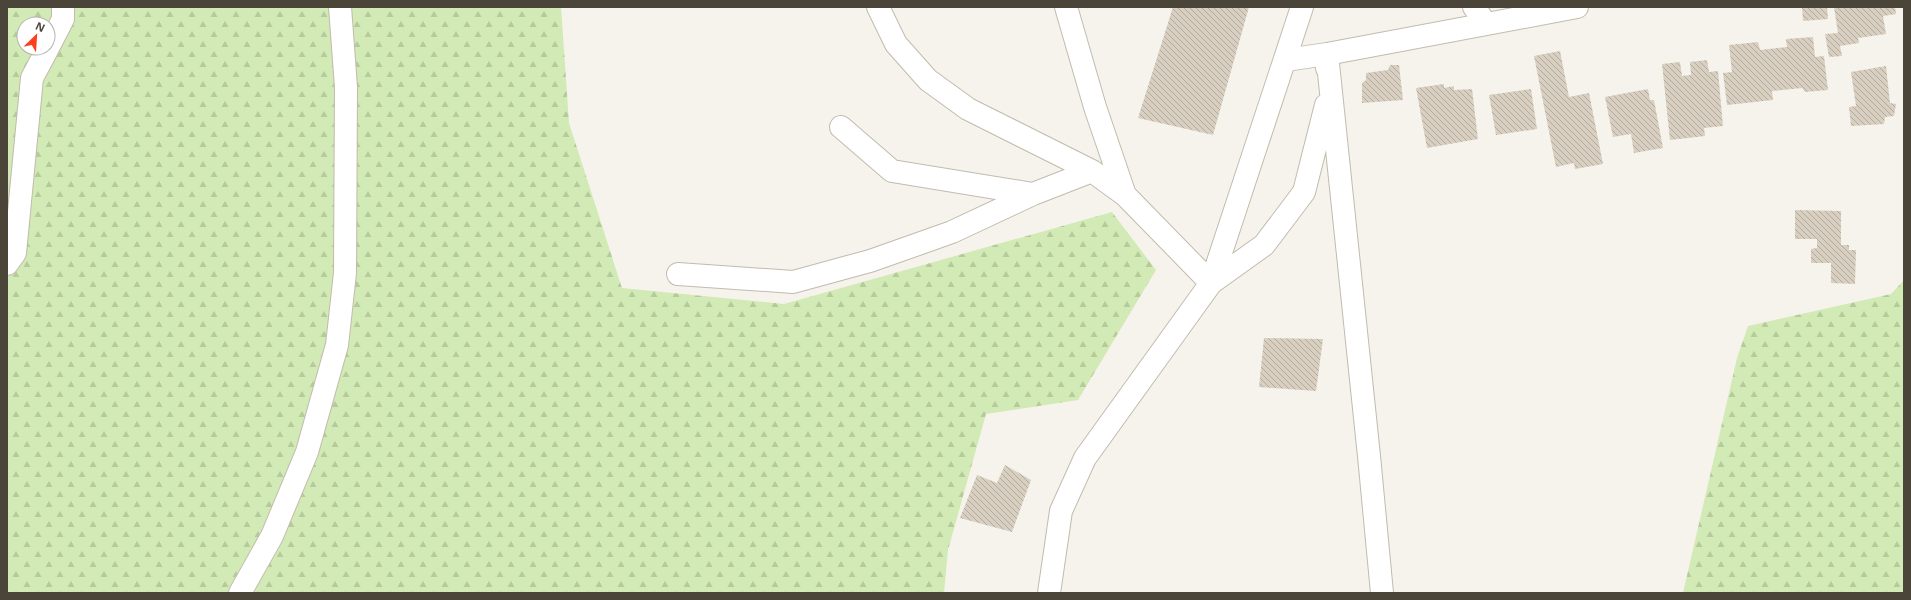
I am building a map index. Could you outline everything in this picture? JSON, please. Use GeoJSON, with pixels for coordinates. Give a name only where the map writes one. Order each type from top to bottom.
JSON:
{"type":"FeatureCollection","features":[{"type":"Feature","properties":{"kind":"street"},"geometry":{"type":"LineString","coordinates":[[56,33],[63,19],[63,7]]}},
{"type":"Feature","properties":{"kind":"street"},"geometry":{"type":"LineString","coordinates":[[240,593],[272,536],[307,452],[337,345],[345,273],[346,87],[340,7]]}},
{"type":"Feature","properties":{"kind":"street"},"geometry":{"type":"LineString","coordinates":[[878,7],[896,44],[928,80],[968,109],[1092,171],[1125,195],[1210,283]]}},
{"type":"Feature","properties":{"kind":"street"},"geometry":{"type":"LineString","coordinates":[[1066,7],[1095,107],[1125,195]]}},
{"type":"Feature","properties":{"kind":"street"},"geometry":{"type":"LineString","coordinates":[[1049,593],[1061,511],[1085,458],[1210,283],[1286,60],[1302,7]]}},
{"type":"Feature","properties":{"kind":"street"},"geometry":{"type":"LineString","coordinates":[[1286,60],[1327,54],[1480,16],[1567,8]]}},
{"type":"Feature","properties":{"kind":"street"},"geometry":{"type":"LineString","coordinates":[[1210,283],[1264,245],[1304,192],[1326,109],[1327,54]]}},
{"type":"Feature","properties":{"kind":"street"},"geometry":{"type":"LineString","coordinates":[[1327,54],[1370,456],[1382,593]]}},
{"type":"Feature","properties":{"kind":"street"},"geometry":{"type":"LineString","coordinates":[[7,264],[15,253],[32,78],[44,56]]}},
{"type":"Feature","properties":{"kind":"street"},"geometry":{"type":"LineString","coordinates":[[841,127],[892,171],[1033,194]]}},
{"type":"Feature","properties":{"kind":"street"},"geometry":{"type":"LineString","coordinates":[[678,274],[793,282],[870,262],[952,232],[1033,194],[1092,171]]}},
{"type":"Feature","properties":{"kind":"green space"},"geometry":{"type":"Polygon","coordinates":[[[7,7],[561,7],[569,123],[622,288],[784,304],[1112,212],[1156,270],[1078,400],[986,414],[948,550],[944,593],[7,593],[7,7]]]}},
{"type":"Feature","properties":{"kind":"green space"},"geometry":{"type":"Polygon","coordinates":[[[1904,280],[1904,593],[1683,593],[1737,358],[1748,326],[1891,294],[1904,280]]]}},
{"type":"Feature","properties":{"kind":"building"},"geometry":{"type":"Polygon","coordinates":[[[1173,7],[1249,7],[1213,135],[1138,118],[1173,7]]]}},
{"type":"Feature","properties":{"kind":"building"},"geometry":{"type":"Polygon","coordinates":[[[1802,7],[1827,7],[1828,19],[1803,21],[1802,7]]]}},
{"type":"Feature","properties":{"kind":"building"},"geometry":{"type":"Polygon","coordinates":[[[1834,7],[1895,7],[1896,14],[1883,16],[1886,34],[1858,38],[1859,43],[1840,46],[1842,56],[1829,57],[1825,34],[1838,33],[1834,7]]]}},
{"type":"Feature","properties":{"kind":"building"},"geometry":{"type":"Polygon","coordinates":[[[1813,37],[1815,57],[1824,56],[1828,90],[1805,92],[1802,88],[1772,91],[1773,100],[1727,105],[1723,73],[1732,72],[1729,45],[1758,42],[1760,50],[1787,47],[1786,39],[1813,37]]]}},
{"type":"Feature","properties":{"kind":"building"},"geometry":{"type":"Polygon","coordinates":[[[1560,51],[1569,97],[1589,93],[1603,164],[1575,169],[1574,163],[1556,167],[1534,56],[1560,51]]]}},
{"type":"Feature","properties":{"kind":"building"},"geometry":{"type":"Polygon","coordinates":[[[1707,60],[1709,72],[1718,71],[1723,126],[1704,128],[1705,136],[1670,140],[1662,64],[1680,62],[1682,76],[1691,75],[1690,62],[1707,60]]]}},
{"type":"Feature","properties":{"kind":"building"},"geometry":{"type":"Polygon","coordinates":[[[1390,65],[1399,65],[1403,100],[1362,103],[1362,83],[1366,80],[1366,73],[1388,70],[1390,65]]]}},
{"type":"Feature","properties":{"kind":"building"},"geometry":{"type":"Polygon","coordinates":[[[1886,66],[1890,103],[1896,104],[1894,116],[1885,117],[1884,124],[1851,126],[1849,107],[1856,106],[1851,72],[1886,66]]]}},
{"type":"Feature","properties":{"kind":"building"},"geometry":{"type":"Polygon","coordinates":[[[1444,84],[1444,88],[1454,86],[1454,90],[1472,89],[1478,139],[1427,148],[1416,88],[1444,84]]]}},
{"type":"Feature","properties":{"kind":"building"},"geometry":{"type":"Polygon","coordinates":[[[1531,89],[1537,129],[1496,135],[1489,95],[1531,89]]]}},
{"type":"Feature","properties":{"kind":"building"},"geometry":{"type":"Polygon","coordinates":[[[1648,89],[1650,100],[1654,100],[1663,148],[1634,153],[1631,134],[1613,137],[1605,97],[1648,89]]]}},
{"type":"Feature","properties":{"kind":"building"},"geometry":{"type":"Polygon","coordinates":[[[1795,210],[1841,211],[1841,245],[1849,245],[1849,250],[1856,250],[1855,284],[1831,283],[1831,263],[1811,263],[1811,249],[1817,248],[1817,239],[1795,239],[1795,210]]]}},
{"type":"Feature","properties":{"kind":"building"},"geometry":{"type":"Polygon","coordinates":[[[1264,338],[1323,339],[1316,391],[1259,387],[1264,338]]]}},
{"type":"Feature","properties":{"kind":"building"},"geometry":{"type":"Polygon","coordinates":[[[1005,465],[1031,480],[1012,532],[960,518],[977,475],[997,483],[1005,465]]]}}]}
